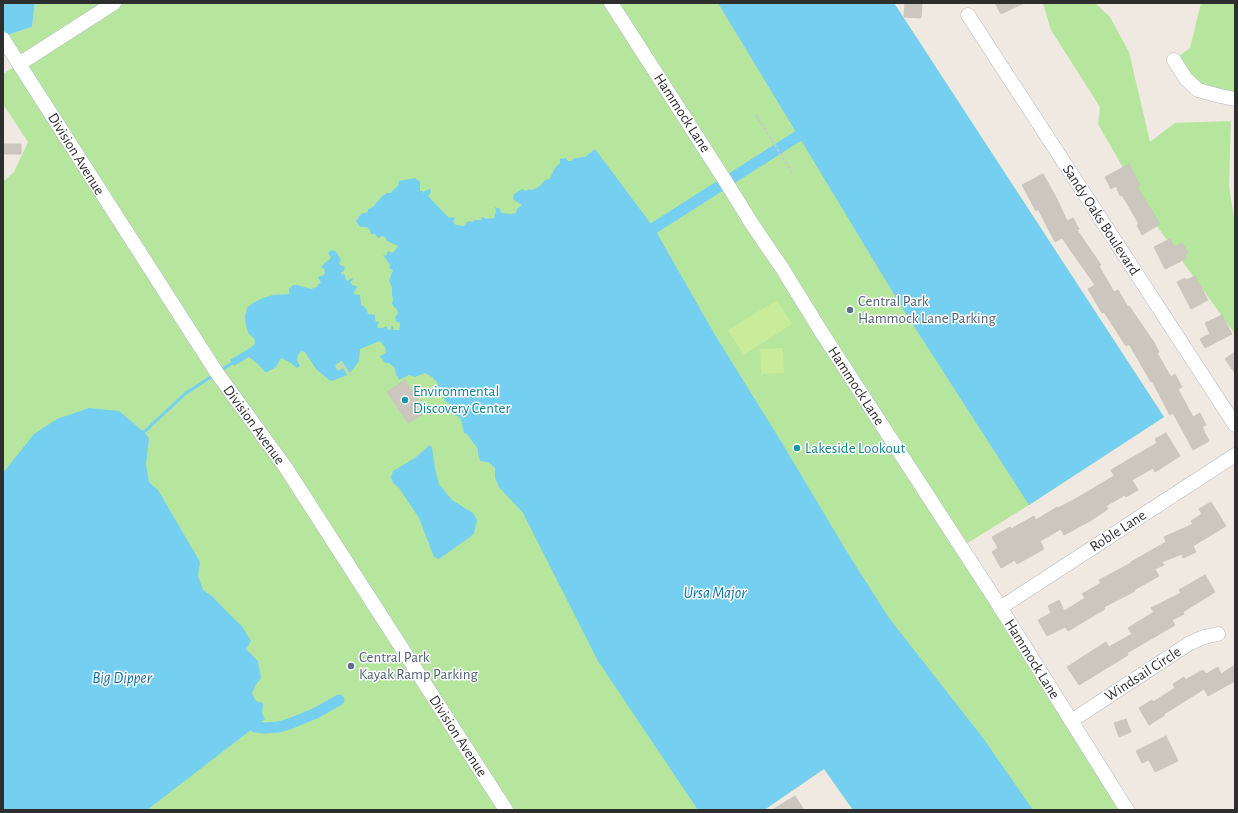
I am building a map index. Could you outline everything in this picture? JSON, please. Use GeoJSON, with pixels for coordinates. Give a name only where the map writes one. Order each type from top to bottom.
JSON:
{"type":"FeatureCollection","features":[{"type":"Feature","properties":{"kind":"street"},"geometry":{"type":"LineString","coordinates":[[19,64],[114,3]]}},
{"type":"Feature","properties":{"kind":"street","name":"Hammock Lane"},"geometry":{"type":"LineString","coordinates":[[611,3],[1000,608],[1127,810]]}},
{"type":"Feature","properties":{"kind":"street","name":"Sandy Oaks Boulevard"},"geometry":{"type":"LineString","coordinates":[[968,15],[1235,425]]}},
{"type":"Feature","properties":{"kind":"street","name":"Division Avenue"},"geometry":{"type":"LineString","coordinates":[[3,39],[212,367],[286,468],[506,810]]}},
{"type":"Feature","properties":{"kind":"street"},"geometry":{"type":"LineString","coordinates":[[1174,60],[1186,79],[1198,90],[1235,99]]}},
{"type":"Feature","properties":{"kind":"street","name":"Roble Lane"},"geometry":{"type":"LineString","coordinates":[[1000,608],[1235,455]]}},
{"type":"Feature","properties":{"kind":"street","name":"Windsail Circle"},"geometry":{"type":"LineString","coordinates":[[1071,721],[1190,643],[1204,637],[1218,634]]}},
{"type":"Feature","properties":{"kind":"path"},"geometry":{"type":"LineString","coordinates":[[756,115],[793,174]]}},
{"type":"Feature","properties":{"kind":"path"},"geometry":{"type":"LineString","coordinates":[[336,368],[342,364],[350,374]]}},
{"type":"Feature","properties":{"kind":"green space"},"geometry":{"type":"Polygon","coordinates":[[[35,3],[104,3],[21,56],[7,35],[32,27],[35,3]]]}},
{"type":"Feature","properties":{"kind":"green space"},"geometry":{"type":"Polygon","coordinates":[[[113,3],[894,3],[1164,417],[1029,505],[961,547],[1127,810],[853,810],[824,769],[764,810],[3,810],[3,182],[14,172],[28,142],[3,104],[3,74],[113,3]]]}},
{"type":"Feature","properties":{"kind":"green space"},"geometry":{"type":"Polygon","coordinates":[[[1043,3],[1095,3],[1110,17],[1129,52],[1150,142],[1175,123],[1231,121],[1229,186],[1235,224],[1235,334],[1154,222],[1098,124],[1100,107],[1051,30],[1043,3]]]}},
{"type":"Feature","properties":{"kind":"green space"},"geometry":{"type":"Polygon","coordinates":[[[1201,3],[1235,3],[1235,99],[1198,90],[1174,60],[1190,48],[1201,3]]]}},
{"type":"Feature","properties":{"kind":"green space"},"geometry":{"type":"Polygon","coordinates":[[[777,300],[792,324],[744,355],[728,330],[777,300]]]}},
{"type":"Feature","properties":{"kind":"green space"},"geometry":{"type":"Polygon","coordinates":[[[783,348],[784,373],[761,374],[760,349],[783,348]]]}},
{"type":"Feature","properties":{"kind":"water"},"geometry":{"type":"Polygon","coordinates":[[[3,3],[35,3],[32,27],[7,35],[3,29],[3,3]]]}},
{"type":"Feature","properties":{"kind":"water"},"geometry":{"type":"Polygon","coordinates":[[[718,3],[894,3],[1164,417],[1029,505],[903,309],[718,3]]]}},
{"type":"Feature","properties":{"kind":"water","name":"Ursa Major"},"geometry":{"type":"Polygon","coordinates":[[[595,149],[654,228],[715,335],[847,552],[889,618],[983,738],[1033,810],[853,810],[824,769],[764,810],[698,810],[598,661],[523,513],[499,487],[495,478],[495,468],[488,462],[480,461],[478,449],[467,434],[464,433],[461,420],[455,415],[455,412],[450,404],[445,401],[442,390],[438,387],[437,382],[432,377],[425,373],[415,377],[409,375],[399,380],[396,375],[395,368],[389,363],[385,363],[380,356],[386,353],[385,347],[380,341],[360,349],[359,361],[350,373],[342,361],[335,365],[338,371],[343,368],[347,375],[332,381],[316,369],[305,352],[301,351],[297,360],[300,366],[297,368],[281,358],[276,367],[267,372],[265,372],[249,357],[234,366],[230,360],[255,344],[254,338],[249,334],[246,326],[245,316],[247,308],[263,298],[273,295],[289,294],[289,289],[293,285],[311,289],[317,287],[318,284],[321,283],[318,277],[324,275],[325,272],[321,267],[330,259],[331,257],[328,253],[332,250],[339,256],[341,260],[339,263],[340,265],[345,267],[341,274],[345,275],[347,281],[352,278],[353,280],[350,282],[352,285],[357,287],[353,294],[360,295],[361,305],[366,308],[368,314],[375,315],[376,322],[379,321],[377,325],[378,328],[383,328],[386,326],[388,330],[391,330],[391,326],[393,326],[394,330],[399,330],[400,325],[399,322],[396,322],[395,317],[398,314],[397,309],[392,304],[392,287],[389,281],[393,270],[389,268],[390,265],[383,255],[386,256],[388,251],[393,253],[398,246],[387,241],[385,237],[382,236],[378,238],[375,234],[371,234],[367,227],[360,227],[356,221],[361,214],[368,212],[368,209],[373,207],[382,196],[387,193],[391,193],[398,186],[399,181],[415,178],[420,182],[420,191],[423,191],[423,193],[430,189],[431,192],[428,196],[449,218],[455,218],[453,222],[456,225],[464,226],[468,221],[473,222],[475,220],[481,220],[482,217],[492,219],[495,217],[495,207],[500,209],[501,213],[516,213],[517,209],[522,205],[514,200],[514,194],[522,189],[526,191],[537,188],[545,180],[549,179],[555,168],[560,163],[560,159],[566,158],[568,161],[571,161],[575,158],[585,157],[595,149]]]}},
{"type":"Feature","properties":{"kind":"water","name":"Big Dipper"},"geometry":{"type":"Polygon","coordinates":[[[89,408],[119,411],[149,438],[146,464],[149,482],[158,490],[200,562],[198,576],[203,590],[213,597],[241,625],[251,641],[246,649],[258,661],[261,678],[255,686],[252,694],[256,701],[263,703],[262,713],[265,719],[147,810],[3,810],[3,473],[34,434],[57,419],[89,408]]]}},
{"type":"Feature","properties":{"kind":"water"},"geometry":{"type":"Polygon","coordinates":[[[430,445],[432,447],[439,484],[452,500],[473,513],[477,520],[474,533],[439,559],[434,557],[419,518],[399,488],[393,483],[391,477],[393,471],[415,458],[430,445]]]}},
{"type":"Feature","properties":{"kind":"building"},"geometry":{"type":"Polygon","coordinates":[[[905,3],[922,3],[921,18],[904,17],[905,3]]]}},
{"type":"Feature","properties":{"kind":"building"},"geometry":{"type":"Polygon","coordinates":[[[995,3],[1024,3],[1001,14],[995,3]]]}},
{"type":"Feature","properties":{"kind":"building"},"geometry":{"type":"Polygon","coordinates":[[[3,144],[21,144],[21,154],[3,154],[3,144]]]}},
{"type":"Feature","properties":{"kind":"building"},"geometry":{"type":"Polygon","coordinates":[[[1129,164],[1140,186],[1137,187],[1160,224],[1142,235],[1137,225],[1139,224],[1122,195],[1120,196],[1116,186],[1111,189],[1105,177],[1129,164]]]}},
{"type":"Feature","properties":{"kind":"building"},"geometry":{"type":"Polygon","coordinates":[[[1043,174],[1067,221],[1073,218],[1079,229],[1077,230],[1101,265],[1099,266],[1114,292],[1118,290],[1128,307],[1129,306],[1153,341],[1159,352],[1157,353],[1171,377],[1175,374],[1182,387],[1178,389],[1193,417],[1200,413],[1206,425],[1202,427],[1209,441],[1193,450],[1173,413],[1170,415],[1152,381],[1151,382],[1129,344],[1126,346],[1104,312],[1102,313],[1088,289],[1095,285],[1062,238],[1055,242],[1038,209],[1036,211],[1022,185],[1043,174]]]}},
{"type":"Feature","properties":{"kind":"building"},"geometry":{"type":"Polygon","coordinates":[[[1170,239],[1174,247],[1182,243],[1188,253],[1185,254],[1187,258],[1165,269],[1154,247],[1170,239]]]}},
{"type":"Feature","properties":{"kind":"building"},"geometry":{"type":"Polygon","coordinates":[[[1195,276],[1208,300],[1191,309],[1177,282],[1185,278],[1186,280],[1195,276]]]}},
{"type":"Feature","properties":{"kind":"building"},"geometry":{"type":"Polygon","coordinates":[[[1222,315],[1232,334],[1205,348],[1200,339],[1210,334],[1205,323],[1222,315]]]}},
{"type":"Feature","properties":{"kind":"building"},"geometry":{"type":"Polygon","coordinates":[[[1235,352],[1235,373],[1225,359],[1235,352]]]}},
{"type":"Feature","properties":{"kind":"building","name":"Environmental Discovery Center"},"geometry":{"type":"Polygon","coordinates":[[[405,380],[426,412],[408,423],[387,392],[405,380]]]}},
{"type":"Feature","properties":{"kind":"building"},"geometry":{"type":"Polygon","coordinates":[[[1166,433],[1180,456],[1155,472],[1153,468],[1132,480],[1138,490],[1126,497],[1125,495],[1106,506],[1108,509],[1090,521],[1064,535],[1061,529],[1040,541],[1044,549],[1017,564],[1015,560],[1001,568],[992,552],[998,548],[992,537],[1010,527],[1011,529],[1034,516],[1036,520],[1114,476],[1111,470],[1157,443],[1155,439],[1166,433]]]}},
{"type":"Feature","properties":{"kind":"building"},"geometry":{"type":"Polygon","coordinates":[[[1211,502],[1226,526],[1193,546],[1196,552],[1183,558],[1182,554],[1162,562],[1164,565],[1155,569],[1159,576],[1134,590],[1135,591],[1104,607],[1105,609],[1068,631],[1065,627],[1047,636],[1038,620],[1051,613],[1048,606],[1059,600],[1064,611],[1085,598],[1082,594],[1101,583],[1099,580],[1166,542],[1164,537],[1193,524],[1191,521],[1202,514],[1199,509],[1211,502]]]}},
{"type":"Feature","properties":{"kind":"building"},"geometry":{"type":"Polygon","coordinates":[[[1205,575],[1215,592],[1183,612],[1184,614],[1172,620],[1175,625],[1127,653],[1128,655],[1079,685],[1067,667],[1106,642],[1109,647],[1132,634],[1128,628],[1154,612],[1151,608],[1181,593],[1179,590],[1205,575]]]}},
{"type":"Feature","properties":{"kind":"building"},"geometry":{"type":"Polygon","coordinates":[[[1235,665],[1235,681],[1208,696],[1204,689],[1149,725],[1139,708],[1152,700],[1153,702],[1175,688],[1173,684],[1184,677],[1185,680],[1203,670],[1206,674],[1218,667],[1221,674],[1235,665]]]}},
{"type":"Feature","properties":{"kind":"building"},"geometry":{"type":"Polygon","coordinates":[[[1126,719],[1131,732],[1119,737],[1114,723],[1126,719]]]}},
{"type":"Feature","properties":{"kind":"building"},"geometry":{"type":"Polygon","coordinates":[[[1166,736],[1178,761],[1155,772],[1149,760],[1142,763],[1136,751],[1166,736]]]}},
{"type":"Feature","properties":{"kind":"building"},"geometry":{"type":"Polygon","coordinates":[[[795,796],[804,810],[772,810],[795,796]]]}},
{"type":"Feature","properties":{"kind":"waterway"},"geometry":{"type":"LineString","coordinates":[[654,228],[798,136]]}},
{"type":"Feature","properties":{"kind":"waterway"},"geometry":{"type":"LineString","coordinates":[[220,371],[232,363]]}},
{"type":"Feature","properties":{"kind":"waterway"},"geometry":{"type":"LineString","coordinates":[[144,432],[186,393],[214,375]]}},
{"type":"Feature","properties":{"kind":"waterway"},"geometry":{"type":"LineString","coordinates":[[255,727],[279,727],[292,723],[316,713],[339,700]]}},
{"type":"Feature","properties":{"kind":"place","name":"Central Park Hammock Lane Parking"},"geometry":{"type":"Point","coordinates":[850,310]}},
{"type":"Feature","properties":{"kind":"place","name":"Environmental Discovery Center"},"geometry":{"type":"Point","coordinates":[405,400]}},
{"type":"Feature","properties":{"kind":"place","name":"Lakeside Lookout"},"geometry":{"type":"Point","coordinates":[797,448]}},
{"type":"Feature","properties":{"kind":"place","name":"Central Park Kayak Ramp Parking"},"geometry":{"type":"Point","coordinates":[351,666]}}]}
